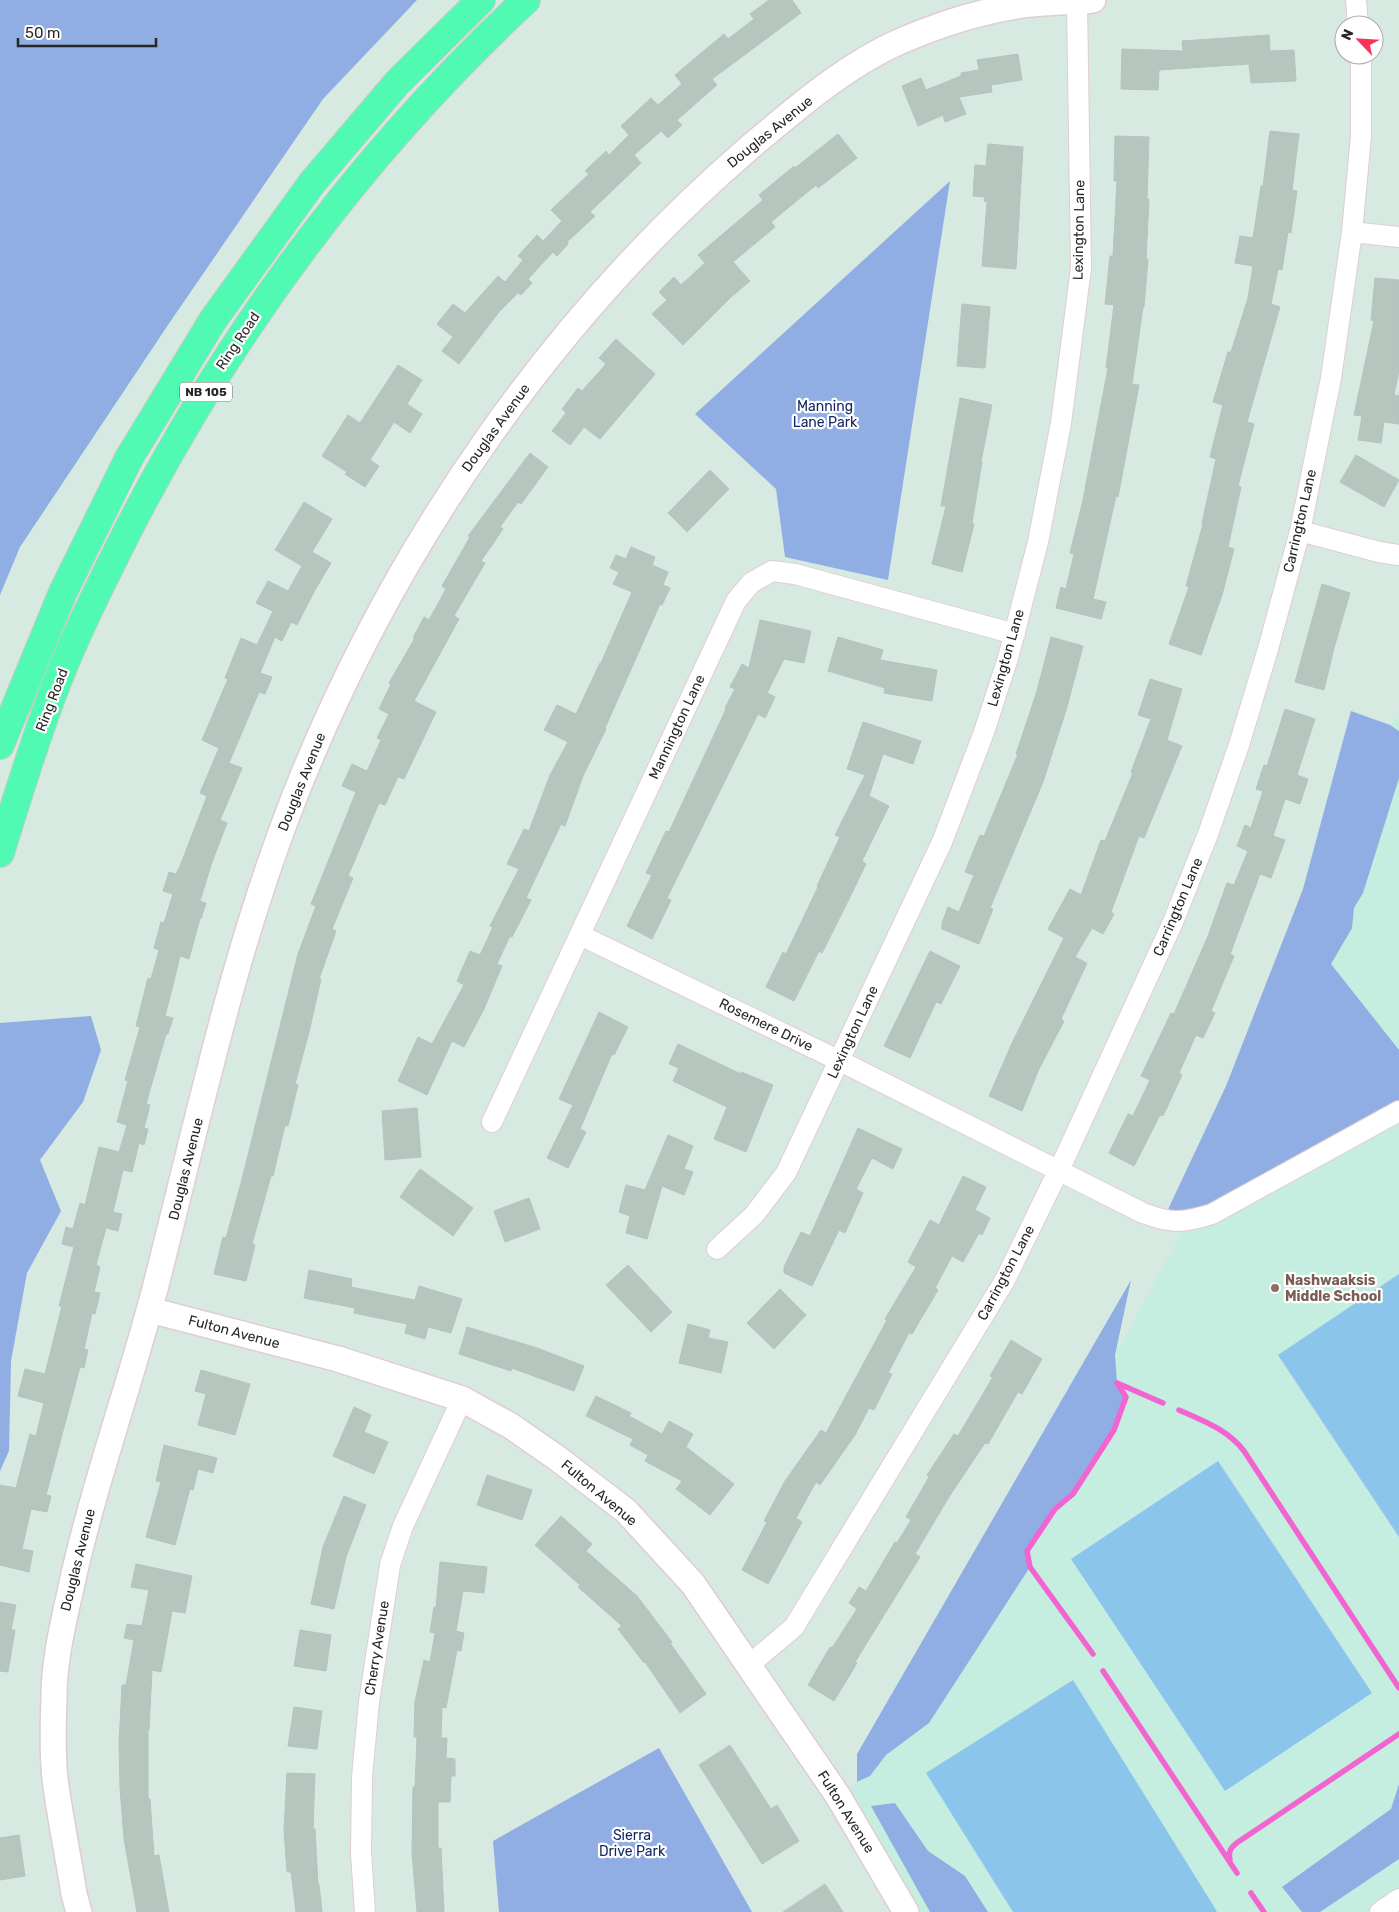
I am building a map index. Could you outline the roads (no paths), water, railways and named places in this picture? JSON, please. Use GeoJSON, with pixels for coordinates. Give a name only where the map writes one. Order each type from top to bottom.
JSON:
{"type":"FeatureCollection","features":[{"type":"Feature","properties":{"kind":"highway","name":"NB 105"},"geometry":{"type":"LineString","coordinates":[[0,745],[63,592],[129,458],[213,320],[312,182],[397,83],[481,0]]}},
{"type":"Feature","properties":{"kind":"highway","name":"Ring Road"},"geometry":{"type":"LineString","coordinates":[[0,853],[24,773],[52,697],[78,635],[106,574],[158,473],[220,368],[286,272],[349,188],[478,44],[526,0]]}},
{"type":"Feature","properties":{"kind":"street"},"geometry":{"type":"LineString","coordinates":[[1356,0],[1357,15]]}},
{"type":"Feature","properties":{"kind":"street","name":"Lexington Lane"},"geometry":{"type":"LineString","coordinates":[[718,1249],[754,1215],[786,1173],[942,842],[984,732],[1015,634],[1038,542],[1061,423],[1081,268],[1085,1]]}},
{"type":"Feature","properties":{"kind":"street","name":"Douglas Avenue"},"geometry":{"type":"LineString","coordinates":[[80,1912],[74,1894],[54,1773],[54,1692],[60,1635],[82,1536],[150,1310],[241,955],[274,850],[336,700],[380,612],[416,547],[507,410],[560,343],[663,229],[738,158],[782,120],[842,74],[896,43],[963,18],[1024,5],[1085,1]]}},
{"type":"Feature","properties":{"kind":"street","name":"Carrington Lane"},"geometry":{"type":"LineString","coordinates":[[749,1665],[794,1627],[1005,1280],[1058,1171],[1173,922],[1208,834],[1239,745],[1300,531],[1331,378],[1352,232],[1361,136],[1361,65]]}},
{"type":"Feature","properties":{"kind":"street"},"geometry":{"type":"LineString","coordinates":[[1352,232],[1399,237]]}},
{"type":"Feature","properties":{"kind":"street"},"geometry":{"type":"LineString","coordinates":[[1300,531],[1379,552],[1399,555]]}},
{"type":"Feature","properties":{"kind":"street","name":"Mannington Lane"},"geometry":{"type":"LineString","coordinates":[[492,1122],[736,602],[751,583],[772,571],[795,574],[1015,634]]}},
{"type":"Feature","properties":{"kind":"street","name":"Rosemere Drive"},"geometry":{"type":"LineString","coordinates":[[580,936],[840,1061],[1143,1213],[1163,1220],[1188,1222],[1212,1214],[1399,1112]]}},
{"type":"Feature","properties":{"kind":"street","name":"Fulton Avenue"},"geometry":{"type":"LineString","coordinates":[[150,1310],[338,1359],[462,1399],[511,1426],[626,1511],[693,1584],[838,1796],[906,1912]]}},
{"type":"Feature","properties":{"kind":"street","name":"Cherry Avenue"},"geometry":{"type":"LineString","coordinates":[[365,1912],[361,1853],[362,1777],[368,1702],[390,1565],[403,1526],[462,1399]]}},
{"type":"Feature","properties":{"kind":"street"},"geometry":{"type":"LineString","coordinates":[[1380,1912],[1399,1899]]}},
{"type":"Feature","properties":{"kind":"waterway"},"geometry":{"type":"LineString","coordinates":[[1117,1383],[1163,1403]]}},
{"type":"Feature","properties":{"kind":"waterway"},"geometry":{"type":"LineString","coordinates":[[1093,1654],[1030,1567],[1027,1551],[1055,1509],[1073,1494],[1114,1430],[1126,1397],[1117,1383]]}},
{"type":"Feature","properties":{"kind":"waterway"},"geometry":{"type":"LineString","coordinates":[[1179,1410],[1222,1431],[1244,1451],[1399,1688]]}},
{"type":"Feature","properties":{"kind":"waterway"},"geometry":{"type":"LineString","coordinates":[[1103,1671],[1237,1873]]}},
{"type":"Feature","properties":{"kind":"waterway"},"geometry":{"type":"LineString","coordinates":[[1230,1860],[1229,1854],[1238,1842],[1399,1734]]}},
{"type":"Feature","properties":{"kind":"waterway"},"geometry":{"type":"LineString","coordinates":[[1251,1893],[1264,1912]]}},
{"type":"Feature","properties":{"kind":"place","name":"Nashwaaksis Middle School"},"geometry":{"type":"Point","coordinates":[1275,1288]}},
{"type":"Feature","properties":{"kind":"park label","name":"Manning Lane Park"},"geometry":{"type":"Point","coordinates":[825,414]}},
{"type":"Feature","properties":{"kind":"park label","name":"Sierra Drive Park"},"geometry":{"type":"Point","coordinates":[632,1844]}}]}
